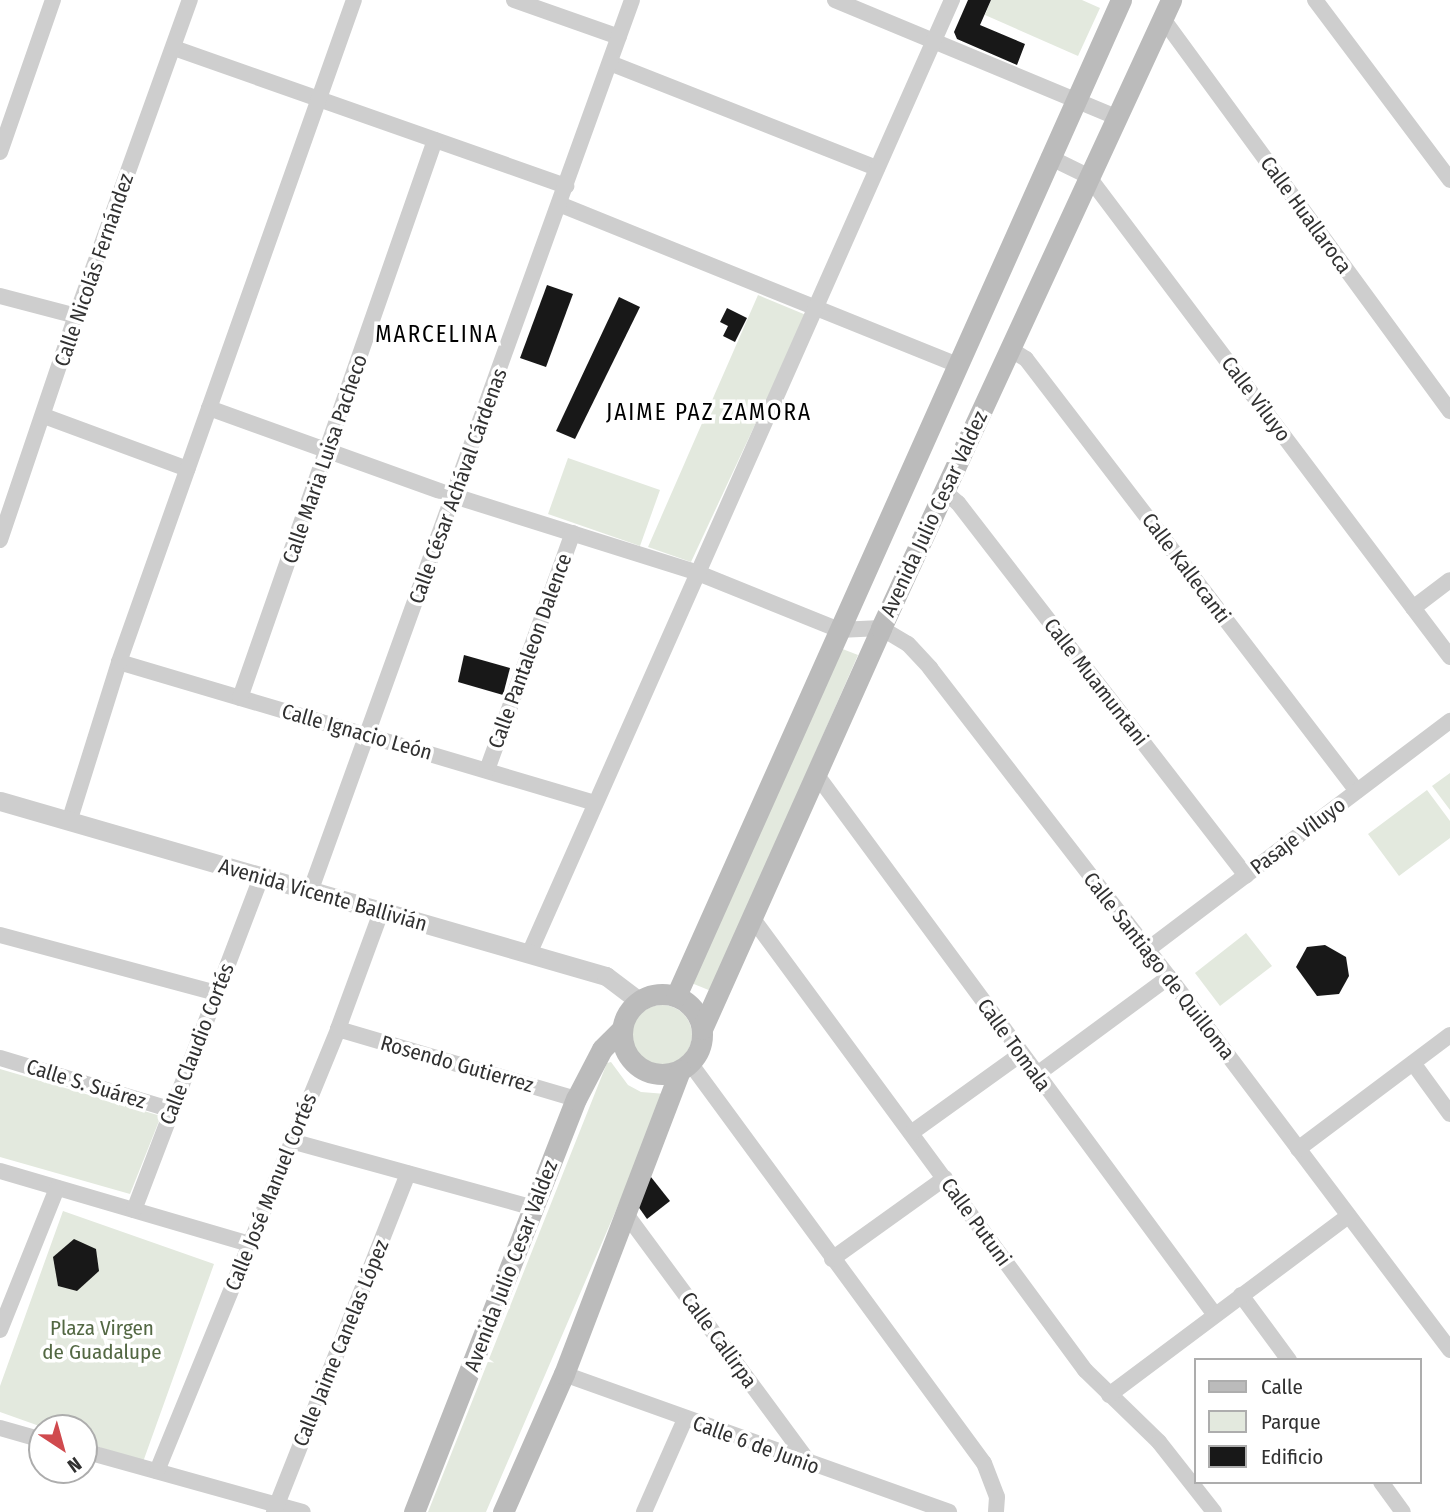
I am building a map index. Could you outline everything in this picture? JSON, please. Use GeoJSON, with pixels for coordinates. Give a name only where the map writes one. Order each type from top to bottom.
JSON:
{"type":"FeatureCollection","features":[{"type":"Feature","properties":{"kind":"main road","name":"Avenida Julio Cesar Valdez"},"geometry":{"type":"LineString","coordinates":[[676,996],[1121,0]]}},
{"type":"Feature","properties":{"kind":"main road","name":"Avenida Julio Cesar Valdez"},"geometry":{"type":"LineString","coordinates":[[702,1029],[1087,176],[1167,9]]}},
{"type":"Feature","properties":{"kind":"main road"},"geometry":{"type":"LineString","coordinates":[[502,1512],[564,1374],[685,1066],[699,1051],[702,1029],[697,1015],[688,1004],[676,996],[657,994],[639,1001],[631,1009],[621,1029],[626,1053],[634,1063],[656,1074],[685,1066]]}},
{"type":"Feature","properties":{"kind":"main road","name":"Avenida Julio Cesar Valdez"},"geometry":{"type":"LineString","coordinates":[[414,1512],[576,1099],[602,1049],[621,1029]]}},
{"type":"Feature","properties":{"kind":"street"},"geometry":{"type":"LineString","coordinates":[[0,152],[53,0]]}},
{"type":"Feature","properties":{"kind":"street","name":"Calle Nicolás Fernández"},"geometry":{"type":"LineString","coordinates":[[0,540],[76,316],[190,0]]}},
{"type":"Feature","properties":{"kind":"street"},"geometry":{"type":"LineString","coordinates":[[69,822],[119,662],[354,0]]}},
{"type":"Feature","properties":{"kind":"street"},"geometry":{"type":"LineString","coordinates":[[514,0],[619,37]]}},
{"type":"Feature","properties":{"kind":"street","name":"Calle César Achával Cárdenas"},"geometry":{"type":"LineString","coordinates":[[310,892],[632,0]]}},
{"type":"Feature","properties":{"kind":"street"},"geometry":{"type":"LineString","coordinates":[[835,0],[1116,117]]}},
{"type":"Feature","properties":{"kind":"street"},"geometry":{"type":"LineString","coordinates":[[529,954],[818,309],[877,168],[953,0]]}},
{"type":"Feature","properties":{"kind":"street"},"geometry":{"type":"LineString","coordinates":[[1315,0],[1450,180]]}},
{"type":"Feature","properties":{"kind":"street","name":"Calle Huallaroca"},"geometry":{"type":"LineString","coordinates":[[1167,9],[1450,411]]}},
{"type":"Feature","properties":{"kind":"street"},"geometry":{"type":"LineString","coordinates":[[174,48],[566,186]]}},
{"type":"Feature","properties":{"kind":"street"},"geometry":{"type":"LineString","coordinates":[[610,63],[877,168]]}},
{"type":"Feature","properties":{"kind":"street","name":"Calle Maria Luisa Pacheco"},"geometry":{"type":"LineString","coordinates":[[240,698],[435,140]]}},
{"type":"Feature","properties":{"kind":"street","name":"Calle Viluyo"},"geometry":{"type":"LineString","coordinates":[[1049,157],[1087,176],[1450,657]]}},
{"type":"Feature","properties":{"kind":"street"},"geometry":{"type":"LineString","coordinates":[[559,204],[957,365]]}},
{"type":"Feature","properties":{"kind":"street"},"geometry":{"type":"LineString","coordinates":[[0,296],[76,316]]}},
{"type":"Feature","properties":{"kind":"street","name":"Calle Kallecanti"},"geometry":{"type":"LineString","coordinates":[[1010,349],[1026,359],[1357,791]]}},
{"type":"Feature","properties":{"kind":"street"},"geometry":{"type":"LineString","coordinates":[[209,408],[454,496],[698,573],[839,630],[881,628]]}},
{"type":"Feature","properties":{"kind":"street"},"geometry":{"type":"LineString","coordinates":[[44,416],[187,469]]}},
{"type":"Feature","properties":{"kind":"street","name":"Calle Muamuntani"},"geometry":{"type":"LineString","coordinates":[[944,491],[958,503],[1245,876]]}},
{"type":"Feature","properties":{"kind":"street","name":"Calle Pantaleon Dalence"},"geometry":{"type":"LineString","coordinates":[[487,770],[573,533]]}},
{"type":"Feature","properties":{"kind":"street"},"geometry":{"type":"LineString","coordinates":[[1413,608],[1450,580]]}},
{"type":"Feature","properties":{"kind":"street","name":"Calle Santiago de Quilloma"},"geometry":{"type":"LineString","coordinates":[[881,628],[908,644],[930,668],[1169,977],[1450,1350]]}},
{"type":"Feature","properties":{"kind":"street","name":"Calle Ignacio León"},"geometry":{"type":"LineString","coordinates":[[119,662],[595,803]]}},
{"type":"Feature","properties":{"kind":"street","name":"Pasaje Viluyo"},"geometry":{"type":"LineString","coordinates":[[1147,950],[1450,721]]}},
{"type":"Feature","properties":{"kind":"street","name":"Calle Tomala"},"geometry":{"type":"LineString","coordinates":[[816,774],[1215,1315]]}},
{"type":"Feature","properties":{"kind":"street","name":"Avenida Vicente Ballivián"},"geometry":{"type":"LineString","coordinates":[[0,801],[606,976],[639,1001]]}},
{"type":"Feature","properties":{"kind":"street","name":"Calle Claudio Cortés"},"geometry":{"type":"LineString","coordinates":[[134,1210],[261,878]]}},
{"type":"Feature","properties":{"kind":"street","name":"Calle José Manuel Cortés"},"geometry":{"type":"LineString","coordinates":[[157,1471],[338,1029],[381,912]]}},
{"type":"Feature","properties":{"kind":"street","name":"Calle Putuni"},"geometry":{"type":"LineString","coordinates":[[753,919],[1085,1370],[1159,1442],[1214,1512]]}},
{"type":"Feature","properties":{"kind":"street"},"geometry":{"type":"LineString","coordinates":[[0,935],[216,993]]}},
{"type":"Feature","properties":{"kind":"street"},"geometry":{"type":"LineString","coordinates":[[1036,1075],[1169,977]]}},
{"type":"Feature","properties":{"kind":"street","name":"Rosendo Gutierrez"},"geometry":{"type":"LineString","coordinates":[[338,1029],[576,1099]]}},
{"type":"Feature","properties":{"kind":"street"},"geometry":{"type":"LineString","coordinates":[[1298,1149],[1450,1035]]}},
{"type":"Feature","properties":{"kind":"street"},"geometry":{"type":"LineString","coordinates":[[911,1133],[1021,1054]]}},
{"type":"Feature","properties":{"kind":"street","name":"Calle S. Suárez"},"geometry":{"type":"LineString","coordinates":[[0,1058],[172,1110]]}},
{"type":"Feature","properties":{"kind":"street"},"geometry":{"type":"LineString","coordinates":[[1412,1063],[1450,1114]]}},
{"type":"Feature","properties":{"kind":"street"},"geometry":{"type":"LineString","coordinates":[[685,1066],[984,1463],[997,1497],[996,1512]]}},
{"type":"Feature","properties":{"kind":"street"},"geometry":{"type":"LineString","coordinates":[[291,1141],[534,1208]]}},
{"type":"Feature","properties":{"kind":"street"},"geometry":{"type":"LineString","coordinates":[[0,1171],[250,1244]]}},
{"type":"Feature","properties":{"kind":"street","name":"Calle Jaime Canelas López"},"geometry":{"type":"LineString","coordinates":[[275,1508],[408,1174]]}},
{"type":"Feature","properties":{"kind":"street"},"geometry":{"type":"LineString","coordinates":[[832,1259],[945,1178]]}},
{"type":"Feature","properties":{"kind":"street"},"geometry":{"type":"LineString","coordinates":[[0,1330],[57,1188]]}},
{"type":"Feature","properties":{"kind":"street","name":"Calle Callirpa"},"geometry":{"type":"LineString","coordinates":[[626,1214],[811,1465]]}},
{"type":"Feature","properties":{"kind":"street"},"geometry":{"type":"LineString","coordinates":[[1109,1395],[1348,1216]]}},
{"type":"Feature","properties":{"kind":"street"},"geometry":{"type":"LineString","coordinates":[[1241,1295],[1288,1358]]}},
{"type":"Feature","properties":{"kind":"street","name":"Calle 6 de Junio"},"geometry":{"type":"LineString","coordinates":[[564,1374],[811,1465],[948,1512]]}},
{"type":"Feature","properties":{"kind":"street"},"geometry":{"type":"LineString","coordinates":[[644,1512],[685,1419]]}},
{"type":"Feature","properties":{"kind":"street"},"geometry":{"type":"LineString","coordinates":[[0,1428],[28,1436]]}},
{"type":"Feature","properties":{"kind":"street"},"geometry":{"type":"LineString","coordinates":[[98,1455],[275,1508],[303,1512]]}},
{"type":"Feature","properties":{"kind":"street"},"geometry":{"type":"LineString","coordinates":[[1382,1484],[1403,1512]]}},
{"type":"Feature","properties":{"kind":"green space"},"geometry":{"type":"Polygon","coordinates":[[[991,0],[1082,0],[1100,8],[1078,56],[985,15],[991,0]]]}},
{"type":"Feature","properties":{"kind":"green space"},"geometry":{"type":"Polygon","coordinates":[[[758,295],[806,315],[691,562],[648,547],[758,295]]]}},
{"type":"Feature","properties":{"kind":"green space"},"geometry":{"type":"Polygon","coordinates":[[[568,458],[660,490],[640,546],[548,514],[568,458]]]}},
{"type":"Feature","properties":{"kind":"green space"},"geometry":{"type":"Polygon","coordinates":[[[840,648],[858,655],[711,991],[689,982],[840,648]]]}},
{"type":"Feature","properties":{"kind":"green space"},"geometry":{"type":"Polygon","coordinates":[[[1450,773],[1450,810],[1432,786],[1450,773]]]}},
{"type":"Feature","properties":{"kind":"green space"},"geometry":{"type":"Polygon","coordinates":[[[1427,790],[1450,821],[1450,838],[1399,876],[1368,834],[1427,790]]]}},
{"type":"Feature","properties":{"kind":"green space"},"geometry":{"type":"Polygon","coordinates":[[[1246,933],[1272,966],[1220,1006],[1195,973],[1246,933]]]}},
{"type":"Feature","properties":{"kind":"green space"},"geometry":{"type":"Polygon","coordinates":[[[656,1005],[668,1005],[687,1018],[692,1035],[690,1047],[679,1060],[668,1065],[656,1065],[637,1052],[632,1041],[632,1029],[645,1010],[656,1005]]]}},
{"type":"Feature","properties":{"kind":"green space"},"geometry":{"type":"Polygon","coordinates":[[[611,1062],[628,1085],[641,1092],[666,1094],[486,1512],[428,1512],[607,1063],[611,1062]]]}},
{"type":"Feature","properties":{"kind":"green space"},"geometry":{"type":"Polygon","coordinates":[[[0,1069],[161,1116],[130,1194],[0,1157],[0,1069]]]}},
{"type":"Feature","properties":{"kind":"green space","name":"Plaza Virgen de Guadalupe"},"geometry":{"type":"Polygon","coordinates":[[[63,1211],[214,1264],[143,1462],[98,1447],[98,1414],[28,1414],[28,1422],[0,1412],[0,1386],[63,1211]]]}},
{"type":"Feature","properties":{"kind":"building"},"geometry":{"type":"Polygon","coordinates":[[[968,0],[991,0],[980,25],[1025,44],[1017,65],[957,39],[954,32],[968,0]]]}},
{"type":"Feature","properties":{"kind":"building"},"geometry":{"type":"Polygon","coordinates":[[[547,285],[573,294],[546,367],[520,358],[547,285]]]}},
{"type":"Feature","properties":{"kind":"building"},"geometry":{"type":"Polygon","coordinates":[[[619,297],[640,307],[575,439],[556,431],[619,297]]]}},
{"type":"Feature","properties":{"kind":"building"},"geometry":{"type":"Polygon","coordinates":[[[727,308],[747,318],[735,342],[723,336],[728,326],[720,322],[727,308]]]}},
{"type":"Feature","properties":{"kind":"building"},"geometry":{"type":"Polygon","coordinates":[[[464,655],[510,668],[503,695],[458,682],[464,655]]]}},
{"type":"Feature","properties":{"kind":"building"},"geometry":{"type":"Polygon","coordinates":[[[1325,945],[1346,957],[1349,976],[1339,994],[1317,996],[1296,967],[1307,947],[1325,945]]]}},
{"type":"Feature","properties":{"kind":"building"},"geometry":{"type":"Polygon","coordinates":[[[647,1172],[670,1201],[647,1219],[635,1202],[647,1172]]]}},
{"type":"Feature","properties":{"kind":"building"},"geometry":{"type":"Polygon","coordinates":[[[74,1239],[96,1249],[99,1271],[77,1291],[58,1286],[53,1257],[74,1239]]]}},
{"type":"Feature","properties":{"kind":"district","name":"MARCELINA"},"geometry":{"type":"Point","coordinates":[437,334]}},
{"type":"Feature","properties":{"kind":"district","name":"JAIME PAZ ZAMORA"},"geometry":{"type":"Point","coordinates":[709,412]}}]}
